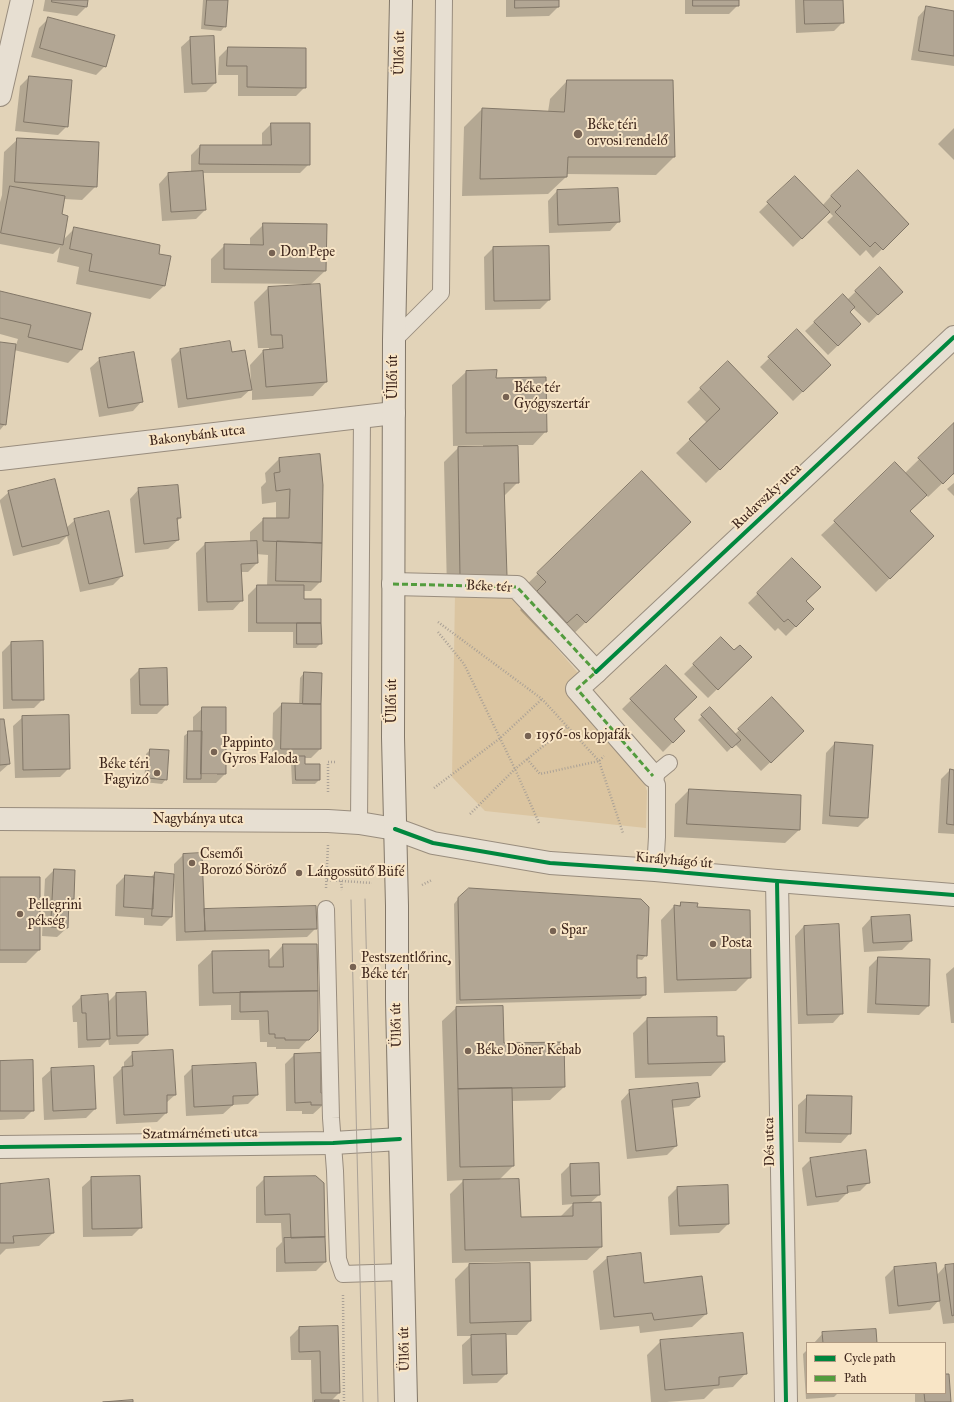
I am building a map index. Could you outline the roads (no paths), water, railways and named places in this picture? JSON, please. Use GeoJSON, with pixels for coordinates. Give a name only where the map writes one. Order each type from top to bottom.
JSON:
{"type":"FeatureCollection","features":[{"type":"Feature","properties":{"kind":"street"},"geometry":{"type":"LineString","coordinates":[[0,95],[22,0]]}},
{"type":"Feature","properties":{"kind":"street","name":"Üllői út"},"geometry":{"type":"LineString","coordinates":[[401,0],[394,340],[393,737],[406,1402]]}},
{"type":"Feature","properties":{"kind":"street","name":"Rudavszky utca"},"geometry":{"type":"LineString","coordinates":[[661,770],[623,740],[577,689],[954,337]]}},
{"type":"Feature","properties":{"kind":"street","name":"Bakonybánk utca"},"geometry":{"type":"LineString","coordinates":[[0,459],[394,413]]}},
{"type":"Feature","properties":{"kind":"street","name":"Béke tér"},"geometry":{"type":"LineString","coordinates":[[393,584],[517,587],[596,672]]}},
{"type":"Feature","properties":{"kind":"street","name":"Nagybánya utca"},"geometry":{"type":"LineString","coordinates":[[0,820],[321,821],[359,823],[395,829]]}},
{"type":"Feature","properties":{"kind":"street","name":"Királyhágó út"},"geometry":{"type":"LineString","coordinates":[[395,829],[433,843],[550,863],[655,870],[954,895]]}},
{"type":"Feature","properties":{"kind":"street","name":"Dés utca"},"geometry":{"type":"LineString","coordinates":[[776,881],[786,1402]]}},
{"type":"Feature","properties":{"kind":"street","name":"Szatmárnémeti utca"},"geometry":{"type":"LineString","coordinates":[[0,1147],[333,1143],[400,1139]]}},
{"type":"Feature","properties":{"kind":"lane"},"geometry":{"type":"LineString","coordinates":[[394,340],[442,294],[444,0]]}},
{"type":"Feature","properties":{"kind":"lane"},"geometry":{"type":"LineString","coordinates":[[359,823],[362,416]]}},
{"type":"Feature","properties":{"kind":"lane"},"geometry":{"type":"LineString","coordinates":[[655,870],[657,837],[657,785],[661,770]]}},
{"type":"Feature","properties":{"kind":"lane"},"geometry":{"type":"LineString","coordinates":[[326,909],[331,1118],[338,1259],[343,1274],[403,1272]]}},
{"type":"Feature","properties":{"kind":"tram line"},"geometry":{"type":"LineString","coordinates":[[365,899],[378,1402]]}},
{"type":"Feature","properties":{"kind":"tram line"},"geometry":{"type":"LineString","coordinates":[[351,900],[363,1402]]}},
{"type":"Feature","properties":{"kind":"place","name":"Béke téri orvosi rendelő"},"geometry":{"type":"Point","coordinates":[578,134]}},
{"type":"Feature","properties":{"kind":"place","name":"Don Pepe"},"geometry":{"type":"Point","coordinates":[272,253]}},
{"type":"Feature","properties":{"kind":"place","name":"Béke tér Gyógyszertár"},"geometry":{"type":"Point","coordinates":[506,397]}},
{"type":"Feature","properties":{"kind":"place","name":"1956-os kopjafák"},"geometry":{"type":"Point","coordinates":[528,736]}},
{"type":"Feature","properties":{"kind":"place","name":"Pappinto Gyros Faloda"},"geometry":{"type":"Point","coordinates":[214,752]}},
{"type":"Feature","properties":{"kind":"place","name":"Béke téri Fagyizó"},"geometry":{"type":"Point","coordinates":[157,773]}},
{"type":"Feature","properties":{"kind":"place","name":"Csemői Borozó Söröző"},"geometry":{"type":"Point","coordinates":[192,863]}},
{"type":"Feature","properties":{"kind":"place","name":"Lángossütő Büfé"},"geometry":{"type":"Point","coordinates":[299,873]}},
{"type":"Feature","properties":{"kind":"place","name":"Pellegrini pékség"},"geometry":{"type":"Point","coordinates":[20,914]}},
{"type":"Feature","properties":{"kind":"place","name":"Spar"},"geometry":{"type":"Point","coordinates":[553,931]}},
{"type":"Feature","properties":{"kind":"place","name":"Posta"},"geometry":{"type":"Point","coordinates":[713,944]}},
{"type":"Feature","properties":{"kind":"place","name":"Pestszentlőrinc, Béke tér"},"geometry":{"type":"Point","coordinates":[353,967]}},
{"type":"Feature","properties":{"kind":"place","name":"Béke Döner Kebab"},"geometry":{"type":"Point","coordinates":[468,1051]}}]}
